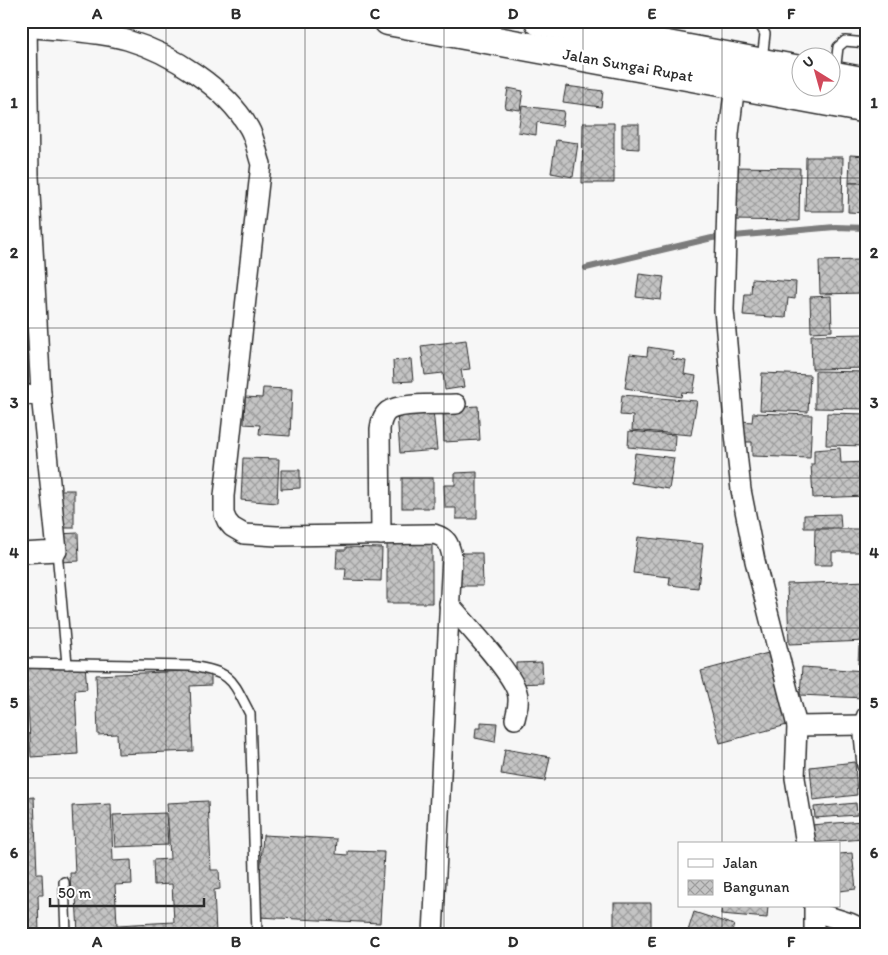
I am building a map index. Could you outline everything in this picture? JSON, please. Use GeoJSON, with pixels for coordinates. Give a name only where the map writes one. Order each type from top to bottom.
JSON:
{"type":"FeatureCollection","features":[{"type":"Feature","properties":{"kind":"main road","name":"Jalan Sungai Rupat"},"geometry":{"type":"LineString","coordinates":[[388,21],[867,109]]}},
{"type":"Feature","properties":{"kind":"main road","name":"Jalan Sungai Rupat"},"geometry":{"type":"LineString","coordinates":[[539,21],[790,68]]}},
{"type":"Feature","properties":{"kind":"main road"},"geometry":{"type":"LineString","coordinates":[[840,77],[867,82]]}},
{"type":"Feature","properties":{"kind":"street"},"geometry":{"type":"LineString","coordinates":[[21,554],[56,551],[41,394],[29,176],[28,24],[128,40],[177,62],[223,93],[250,129],[261,164],[224,496],[224,514],[232,527],[244,534],[277,536],[434,534],[445,538],[449,545],[452,556],[433,934]]}},
{"type":"Feature","properties":{"kind":"street"},"geometry":{"type":"LineString","coordinates":[[735,84],[729,134],[724,310],[741,490],[755,561],[796,726],[795,778],[806,842]]}},
{"type":"Feature","properties":{"kind":"street"},"geometry":{"type":"LineString","coordinates":[[21,396],[41,394]]}},
{"type":"Feature","properties":{"kind":"street"},"geometry":{"type":"LineString","coordinates":[[380,535],[380,428],[382,418],[389,410],[400,407],[456,404]]}},
{"type":"Feature","properties":{"kind":"street"},"geometry":{"type":"LineString","coordinates":[[449,604],[508,676],[518,693],[515,719]]}},
{"type":"Feature","properties":{"kind":"street"},"geometry":{"type":"LineString","coordinates":[[796,726],[865,720],[867,766]]}},
{"type":"Feature","properties":{"kind":"street"},"geometry":{"type":"LineString","coordinates":[[814,934],[815,909],[867,931]]}},
{"type":"Feature","properties":{"kind":"lane"},"geometry":{"type":"LineString","coordinates":[[749,21],[760,25],[766,34],[762,63]]}},
{"type":"Feature","properties":{"kind":"lane"},"geometry":{"type":"LineString","coordinates":[[838,48],[844,41],[866,43],[867,29]]}},
{"type":"Feature","properties":{"kind":"lane"},"geometry":{"type":"LineString","coordinates":[[56,551],[67,664]]}},
{"type":"Feature","properties":{"kind":"lane"},"geometry":{"type":"LineString","coordinates":[[21,663],[191,666],[219,671],[234,683],[250,714],[257,934]]}},
{"type":"Feature","properties":{"kind":"lane"},"geometry":{"type":"LineString","coordinates":[[64,882],[66,934]]}},
{"type":"Feature","properties":{"kind":"building"},"geometry":{"type":"Polygon","coordinates":[[[566,86],[603,91],[601,107],[563,102],[566,86]]]}},
{"type":"Feature","properties":{"kind":"building"},"geometry":{"type":"Polygon","coordinates":[[[508,88],[523,91],[520,110],[505,108],[508,88]]]}},
{"type":"Feature","properties":{"kind":"building"},"geometry":{"type":"Polygon","coordinates":[[[522,106],[564,111],[562,126],[537,122],[536,135],[518,132],[522,106]]]}},
{"type":"Feature","properties":{"kind":"building"},"geometry":{"type":"Polygon","coordinates":[[[583,123],[614,123],[614,183],[582,183],[583,123]]]}},
{"type":"Feature","properties":{"kind":"building"},"geometry":{"type":"Polygon","coordinates":[[[622,124],[639,124],[639,149],[622,148],[622,124]]]}},
{"type":"Feature","properties":{"kind":"building"},"geometry":{"type":"Polygon","coordinates":[[[556,140],[578,143],[573,177],[551,173],[556,140]]]}},
{"type":"Feature","properties":{"kind":"building"},"geometry":{"type":"Polygon","coordinates":[[[850,155],[867,156],[867,183],[849,183],[850,155]]]}},
{"type":"Feature","properties":{"kind":"building"},"geometry":{"type":"Polygon","coordinates":[[[806,157],[843,157],[842,211],[805,211],[806,157]]]}},
{"type":"Feature","properties":{"kind":"building"},"geometry":{"type":"Polygon","coordinates":[[[733,167],[800,168],[799,221],[732,220],[733,167]]]}},
{"type":"Feature","properties":{"kind":"building"},"geometry":{"type":"Polygon","coordinates":[[[849,183],[867,183],[867,213],[848,212],[849,183]]]}},
{"type":"Feature","properties":{"kind":"building"},"geometry":{"type":"Polygon","coordinates":[[[861,260],[861,293],[820,294],[819,261],[861,260]]]}},
{"type":"Feature","properties":{"kind":"building"},"geometry":{"type":"Polygon","coordinates":[[[639,274],[664,277],[661,300],[636,297],[639,274]]]}},
{"type":"Feature","properties":{"kind":"building"},"geometry":{"type":"Polygon","coordinates":[[[752,279],[796,282],[795,299],[788,298],[786,318],[743,315],[745,294],[751,294],[752,279]]]}},
{"type":"Feature","properties":{"kind":"building"},"geometry":{"type":"Polygon","coordinates":[[[831,296],[832,331],[811,332],[810,297],[831,296]]]}},
{"type":"Feature","properties":{"kind":"building"},"geometry":{"type":"Polygon","coordinates":[[[867,334],[867,368],[812,369],[811,335],[867,334]]]}},
{"type":"Feature","properties":{"kind":"building"},"geometry":{"type":"Polygon","coordinates":[[[466,340],[470,369],[461,370],[464,387],[445,390],[443,373],[425,375],[421,346],[466,340]]]}},
{"type":"Feature","properties":{"kind":"building"},"geometry":{"type":"Polygon","coordinates":[[[648,347],[673,351],[672,359],[686,361],[684,374],[696,376],[693,393],[682,392],[681,397],[625,388],[630,354],[647,356],[648,347]]]}},
{"type":"Feature","properties":{"kind":"building"},"geometry":{"type":"Polygon","coordinates":[[[411,359],[413,381],[394,382],[393,361],[411,359]]]}},
{"type":"Feature","properties":{"kind":"building"},"geometry":{"type":"Polygon","coordinates":[[[815,371],[867,372],[867,409],[815,408],[815,371]]]}},
{"type":"Feature","properties":{"kind":"building"},"geometry":{"type":"Polygon","coordinates":[[[762,373],[810,375],[808,412],[760,410],[762,373]]]}},
{"type":"Feature","properties":{"kind":"building"},"geometry":{"type":"Polygon","coordinates":[[[263,388],[292,389],[290,436],[259,434],[260,425],[244,424],[245,397],[262,398],[263,388]]]}},
{"type":"Feature","properties":{"kind":"building"},"geometry":{"type":"Polygon","coordinates":[[[622,395],[697,401],[691,435],[632,430],[633,416],[620,415],[622,395]]]}},
{"type":"Feature","properties":{"kind":"building"},"geometry":{"type":"Polygon","coordinates":[[[478,406],[480,440],[444,442],[443,408],[478,406]]]}},
{"type":"Feature","properties":{"kind":"building"},"geometry":{"type":"Polygon","coordinates":[[[433,410],[437,450],[400,453],[397,413],[433,410]]]}},
{"type":"Feature","properties":{"kind":"building"},"geometry":{"type":"Polygon","coordinates":[[[753,413],[812,415],[810,458],[752,456],[752,442],[741,442],[742,421],[752,422],[753,413]]]}},
{"type":"Feature","properties":{"kind":"building"},"geometry":{"type":"Polygon","coordinates":[[[827,413],[867,414],[867,446],[826,445],[827,413]]]}},
{"type":"Feature","properties":{"kind":"building"},"geometry":{"type":"Polygon","coordinates":[[[629,431],[675,435],[674,451],[628,447],[629,431]]]}},
{"type":"Feature","properties":{"kind":"building"},"geometry":{"type":"Polygon","coordinates":[[[840,448],[841,463],[867,462],[867,496],[813,498],[811,464],[814,464],[814,450],[840,448]]]}},
{"type":"Feature","properties":{"kind":"building"},"geometry":{"type":"Polygon","coordinates":[[[635,453],[674,458],[669,489],[631,483],[635,453]]]}},
{"type":"Feature","properties":{"kind":"building"},"geometry":{"type":"Polygon","coordinates":[[[243,458],[279,459],[277,503],[241,500],[243,458]]]}},
{"type":"Feature","properties":{"kind":"building"},"geometry":{"type":"Polygon","coordinates":[[[281,470],[300,470],[300,488],[281,489],[281,470]]]}},
{"type":"Feature","properties":{"kind":"building"},"geometry":{"type":"Polygon","coordinates":[[[477,472],[477,519],[456,519],[456,508],[445,508],[444,485],[455,485],[455,473],[477,472]]]}},
{"type":"Feature","properties":{"kind":"building"},"geometry":{"type":"Polygon","coordinates":[[[402,478],[433,478],[433,508],[402,508],[402,478]]]}},
{"type":"Feature","properties":{"kind":"building"},"geometry":{"type":"Polygon","coordinates":[[[55,490],[74,490],[74,528],[55,528],[55,490]]]}},
{"type":"Feature","properties":{"kind":"building"},"geometry":{"type":"Polygon","coordinates":[[[840,514],[841,528],[804,528],[804,515],[840,514]]]}},
{"type":"Feature","properties":{"kind":"building"},"geometry":{"type":"Polygon","coordinates":[[[815,529],[866,529],[866,552],[832,552],[832,565],[814,565],[815,529]]]}},
{"type":"Feature","properties":{"kind":"building"},"geometry":{"type":"Polygon","coordinates":[[[78,533],[79,561],[59,562],[58,534],[78,533]]]}},
{"type":"Feature","properties":{"kind":"building"},"geometry":{"type":"Polygon","coordinates":[[[638,537],[703,544],[698,588],[669,585],[670,577],[633,573],[638,537]]]}},
{"type":"Feature","properties":{"kind":"building"},"geometry":{"type":"Polygon","coordinates":[[[387,544],[432,544],[432,603],[387,603],[387,544]]]}},
{"type":"Feature","properties":{"kind":"building"},"geometry":{"type":"Polygon","coordinates":[[[346,547],[382,548],[381,581],[345,580],[346,569],[336,569],[337,550],[346,550],[346,547]]]}},
{"type":"Feature","properties":{"kind":"building"},"geometry":{"type":"Polygon","coordinates":[[[460,553],[482,553],[483,586],[460,586],[460,553]]]}},
{"type":"Feature","properties":{"kind":"building"},"geometry":{"type":"Polygon","coordinates":[[[867,581],[867,641],[789,644],[787,584],[867,581]]]}},
{"type":"Feature","properties":{"kind":"building"},"geometry":{"type":"Polygon","coordinates":[[[859,646],[867,646],[867,664],[858,664],[859,646]]]}},
{"type":"Feature","properties":{"kind":"building"},"geometry":{"type":"Polygon","coordinates":[[[768,653],[787,725],[720,743],[701,671],[768,653]]]}},
{"type":"Feature","properties":{"kind":"building"},"geometry":{"type":"Polygon","coordinates":[[[542,662],[543,683],[516,684],[516,663],[542,662]]]}},
{"type":"Feature","properties":{"kind":"building"},"geometry":{"type":"Polygon","coordinates":[[[85,665],[87,689],[75,690],[78,754],[31,757],[27,691],[21,691],[21,669],[85,665]]]}},
{"type":"Feature","properties":{"kind":"building"},"geometry":{"type":"Polygon","coordinates":[[[802,667],[866,671],[864,698],[800,695],[802,667]]]}},
{"type":"Feature","properties":{"kind":"building"},"geometry":{"type":"Polygon","coordinates":[[[211,670],[211,685],[190,686],[193,751],[118,754],[117,734],[98,735],[96,675],[211,670]]]}},
{"type":"Feature","properties":{"kind":"building"},"geometry":{"type":"Polygon","coordinates":[[[481,722],[497,723],[495,742],[475,738],[476,728],[481,728],[481,722]]]}},
{"type":"Feature","properties":{"kind":"building"},"geometry":{"type":"Polygon","coordinates":[[[505,749],[550,757],[545,781],[501,774],[505,749]]]}},
{"type":"Feature","properties":{"kind":"building"},"geometry":{"type":"Polygon","coordinates":[[[855,762],[857,795],[813,800],[810,767],[855,762]]]}},
{"type":"Feature","properties":{"kind":"building"},"geometry":{"type":"Polygon","coordinates":[[[34,797],[37,874],[42,874],[43,895],[38,895],[39,934],[21,934],[21,798],[34,797]]]}},
{"type":"Feature","properties":{"kind":"building"},"geometry":{"type":"Polygon","coordinates":[[[208,801],[211,870],[219,870],[220,889],[214,890],[216,934],[78,934],[76,896],[71,896],[70,873],[75,873],[72,806],[111,804],[113,861],[131,860],[132,884],[115,885],[117,925],[174,922],[172,884],[154,885],[153,860],[170,859],[167,803],[208,801]]]}},
{"type":"Feature","properties":{"kind":"building"},"geometry":{"type":"Polygon","coordinates":[[[856,803],[857,815],[815,818],[814,807],[856,803]]]}},
{"type":"Feature","properties":{"kind":"building"},"geometry":{"type":"Polygon","coordinates":[[[166,813],[168,845],[115,847],[113,815],[166,813]]]}},
{"type":"Feature","properties":{"kind":"building"},"geometry":{"type":"Polygon","coordinates":[[[863,821],[864,839],[811,842],[810,825],[863,821]]]}},
{"type":"Feature","properties":{"kind":"building"},"geometry":{"type":"Polygon","coordinates":[[[263,835],[337,839],[336,854],[348,855],[348,851],[384,852],[380,923],[257,917],[263,835]]]}},
{"type":"Feature","properties":{"kind":"building"},"geometry":{"type":"Polygon","coordinates":[[[852,853],[856,889],[840,891],[840,854],[852,853]]]}},
{"type":"Feature","properties":{"kind":"building"},"geometry":{"type":"Polygon","coordinates":[[[614,903],[651,903],[651,931],[614,931],[614,903]]]}},
{"type":"Feature","properties":{"kind":"building"},"geometry":{"type":"Polygon","coordinates":[[[722,908],[768,908],[767,918],[721,914],[722,908]]]}},
{"type":"Feature","properties":{"kind":"building"},"geometry":{"type":"Polygon","coordinates":[[[694,912],[734,925],[731,934],[687,934],[694,912]]]}},
{"type":"Feature","properties":{"kind":"waterway"},"geometry":{"type":"LineString","coordinates":[[586,268],[712,238],[835,227],[867,228]]}}]}
